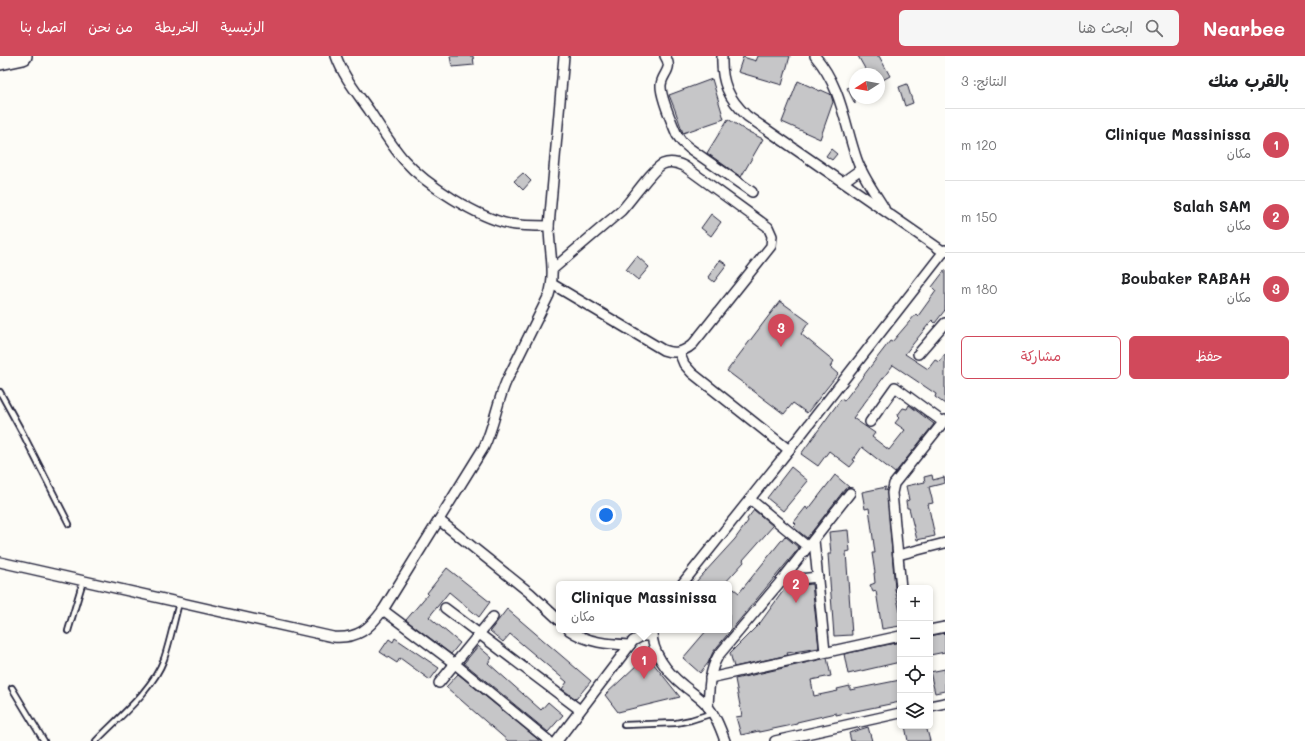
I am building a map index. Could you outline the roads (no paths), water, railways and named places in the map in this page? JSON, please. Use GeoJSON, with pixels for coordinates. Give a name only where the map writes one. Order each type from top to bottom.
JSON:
{"type":"FeatureCollection","features":[{"type":"Feature","properties":{"kind":"highway"},"geometry":{"type":"LineString","coordinates":[[0,61],[23,56]]}},
{"type":"Feature","properties":{"kind":"street"},"geometry":{"type":"LineString","coordinates":[[336,56],[351,83],[396,151],[423,178],[444,193],[486,217],[521,226],[549,226]]}},
{"type":"Feature","properties":{"kind":"street"},"geometry":{"type":"LineString","coordinates":[[0,562],[325,636],[340,638],[355,635],[368,628],[383,610],[484,447],[493,426],[501,394],[506,382],[549,295],[552,284],[553,269],[549,226],[564,56]]}},
{"type":"Feature","properties":{"kind":"street"},"geometry":{"type":"LineString","coordinates":[[665,56],[668,61],[668,68],[662,82],[662,92],[679,139],[689,148],[752,192]]}},
{"type":"Feature","properties":{"kind":"street"},"geometry":{"type":"LineString","coordinates":[[684,581],[789,450],[944,251],[747,116],[729,95],[724,82],[722,56]]}},
{"type":"Feature","properties":{"kind":"street"},"geometry":{"type":"LineString","coordinates":[[816,56],[831,78],[838,94],[860,169],[886,212]]}},
{"type":"Feature","properties":{"kind":"street"},"geometry":{"type":"LineString","coordinates":[[552,284],[663,350],[673,353],[679,352],[688,348],[692,344],[771,246],[773,239],[772,232],[768,227],[684,166],[671,162],[658,167],[621,212],[553,269]]}},
{"type":"Feature","properties":{"kind":"street"},"geometry":{"type":"LineString","coordinates":[[843,182],[860,169]]}},
{"type":"Feature","properties":{"kind":"street"},"geometry":{"type":"LineString","coordinates":[[918,354],[945,323]]}},
{"type":"Feature","properties":{"kind":"street"},"geometry":{"type":"LineString","coordinates":[[679,352],[684,364],[692,373],[789,450]]}},
{"type":"Feature","properties":{"kind":"street"},"geometry":{"type":"LineString","coordinates":[[870,422],[895,387],[944,421],[894,484],[892,493],[901,585]]}},
{"type":"Feature","properties":{"kind":"street"},"geometry":{"type":"LineString","coordinates":[[711,710],[710,678],[714,663],[718,656],[811,544],[850,493]]}},
{"type":"Feature","properties":{"kind":"street"},"geometry":{"type":"LineString","coordinates":[[750,499],[811,544],[818,577],[825,652]]}},
{"type":"Feature","properties":{"kind":"street"},"geometry":{"type":"LineString","coordinates":[[439,520],[530,593],[556,617]]}},
{"type":"Feature","properties":{"kind":"street"},"geometry":{"type":"LineString","coordinates":[[898,555],[945,543]]}},
{"type":"Feature","properties":{"kind":"street"},"geometry":{"type":"LineString","coordinates":[[781,581],[818,577]]}},
{"type":"Feature","properties":{"kind":"street"},"geometry":{"type":"LineString","coordinates":[[445,608],[580,710]]}},
{"type":"Feature","properties":{"kind":"street"},"geometry":{"type":"LineString","coordinates":[[383,610],[455,664],[549,741]]}},
{"type":"Feature","properties":{"kind":"street"},"geometry":{"type":"LineString","coordinates":[[439,683],[493,617]]}},
{"type":"Feature","properties":{"kind":"street"},"geometry":{"type":"LineString","coordinates":[[933,629],[945,627]]}},
{"type":"Feature","properties":{"kind":"street"},"geometry":{"type":"LineString","coordinates":[[574,633],[580,637],[596,642],[630,645]]}},
{"type":"Feature","properties":{"kind":"street"},"geometry":{"type":"LineString","coordinates":[[557,741],[633,641],[652,633],[654,646],[668,670],[682,684],[700,698],[711,710],[717,720],[725,741]]}},
{"type":"Feature","properties":{"kind":"street"},"geometry":{"type":"LineString","coordinates":[[710,678],[897,637]]}},
{"type":"Feature","properties":{"kind":"street"},"geometry":{"type":"LineString","coordinates":[[933,705],[945,703]]}},
{"type":"Feature","properties":{"kind":"street"},"geometry":{"type":"LineString","coordinates":[[775,741],[816,736],[897,714]]}},
{"type":"Feature","properties":{"kind":"lane"},"geometry":{"type":"LineString","coordinates":[[0,392],[69,524]]}},
{"type":"Feature","properties":{"kind":"lane"},"geometry":{"type":"LineString","coordinates":[[68,631],[83,581]]}},
{"type":"Feature","properties":{"kind":"lane"},"geometry":{"type":"LineString","coordinates":[[96,741],[151,683],[164,660],[179,603]]}},
{"type":"Feature","properties":{"kind":"lane"},"geometry":{"type":"LineString","coordinates":[[12,688],[44,741]]}},
{"type":"Feature","properties":{"kind":"lane"},"geometry":{"type":"LineString","coordinates":[[624,725],[676,723],[691,720],[711,710]]}},
{"type":"Feature","properties":{"kind":"place","name":"Boubaker RABAH"},"geometry":{"type":"Point","coordinates":[781,347]}},
{"type":"Feature","properties":{"kind":"place","name":"Salah SAM"},"geometry":{"type":"Point","coordinates":[796,603]}},
{"type":"Feature","properties":{"kind":"place","name":"Clinique Massinissa"},"geometry":{"type":"Point","coordinates":[644,679]}}]}
